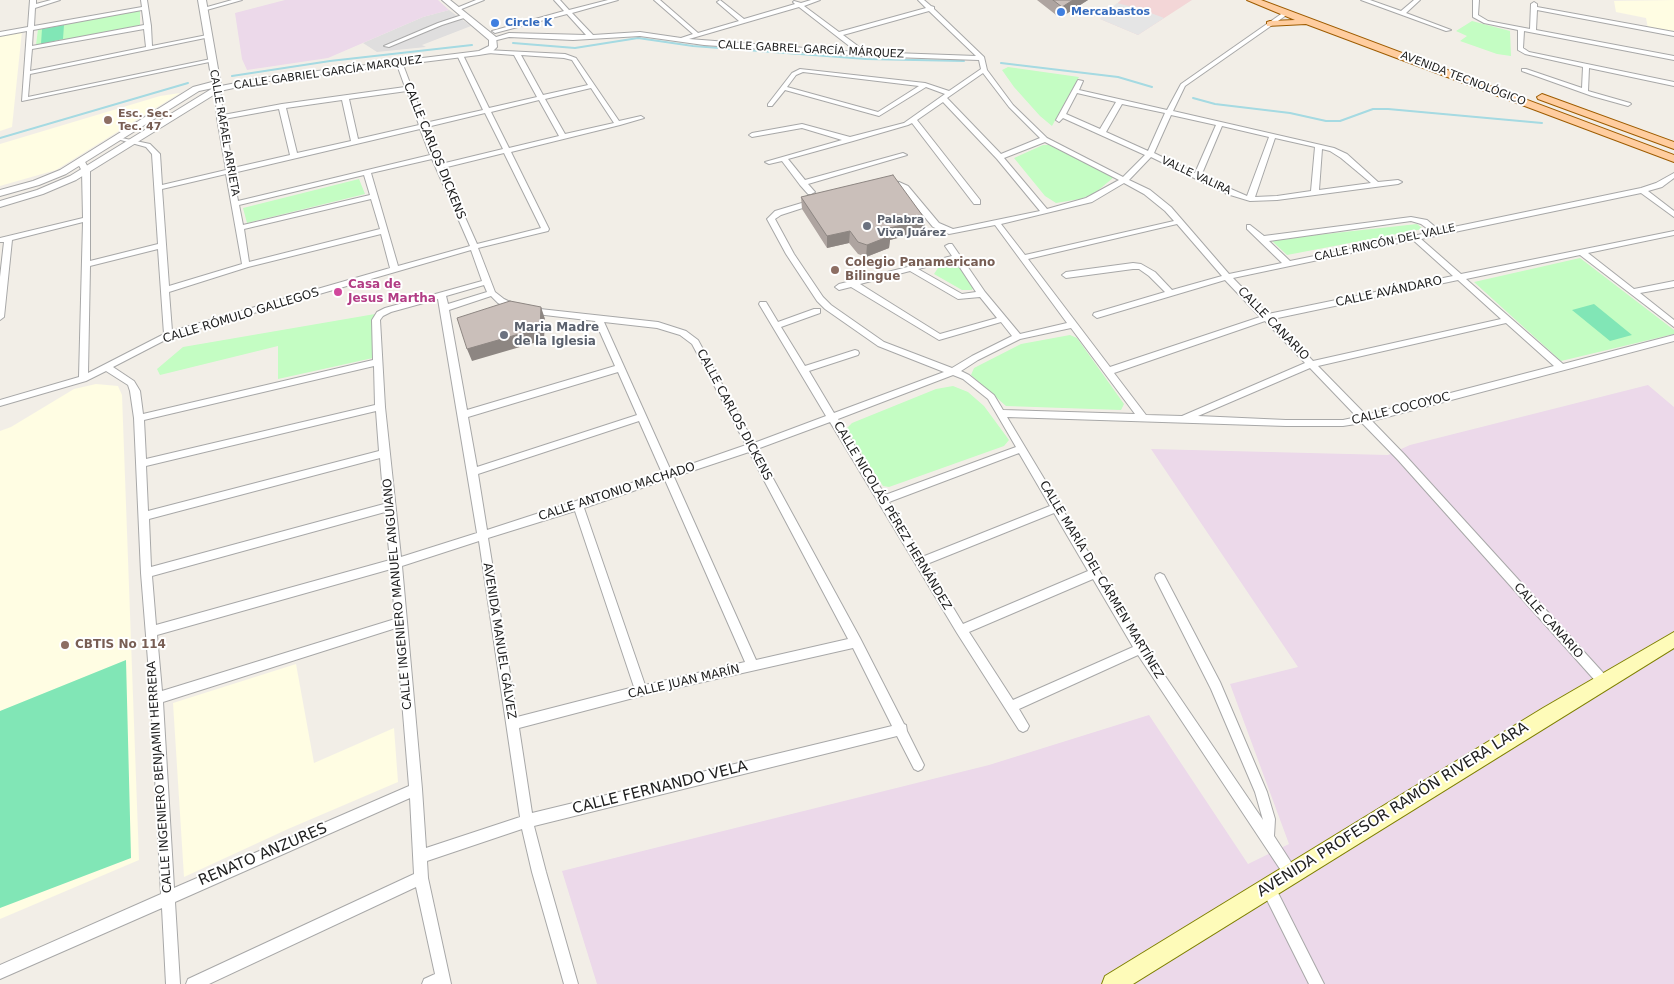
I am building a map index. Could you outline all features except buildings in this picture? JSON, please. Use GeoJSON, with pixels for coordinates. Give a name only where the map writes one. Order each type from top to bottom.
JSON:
{"type":"FeatureCollection","features":[{"type":"Feature","properties":{"kind":"main road","name":"AVENIDA TECNOLÓGICO"},"geometry":{"type":"LineString","coordinates":[[1283,0],[1420,51],[1410,52],[1403,57]]}},
{"type":"Feature","properties":{"kind":"main road","name":"AVENIDA TECNOLÓGICO"},"geometry":{"type":"LineString","coordinates":[[1255,1],[1674,159]]}},
{"type":"Feature","properties":{"kind":"main road"},"geometry":{"type":"LineString","coordinates":[[1255,1],[1269,17],[1267,25],[1315,23]]}},
{"type":"Feature","properties":{"kind":"main road"},"geometry":{"type":"LineString","coordinates":[[1385,50],[1396,48],[1398,46],[1396,43]]}},
{"type":"Feature","properties":{"kind":"main road","name":"AVENIDA TECNOLÓGICO"},"geometry":{"type":"LineString","coordinates":[[1533,93],[1674,146]]}},
{"type":"Feature","properties":{"kind":"main road","name":"AVENIDA PROFESOR RAMÓN RIVERA LARA"},"geometry":{"type":"LineString","coordinates":[[1113,984],[1674,638]]}},
{"type":"Feature","properties":{"kind":"street"},"geometry":{"type":"LineString","coordinates":[[57,0],[33,3],[24,100],[211,61]]}},
{"type":"Feature","properties":{"kind":"street"},"geometry":{"type":"LineString","coordinates":[[144,0],[149,48]]}},
{"type":"Feature","properties":{"kind":"street","name":"CALLE RAFAEL ARRIETA"},"geometry":{"type":"LineString","coordinates":[[202,0],[220,118],[246,265]]}},
{"type":"Feature","properties":{"kind":"street"},"geometry":{"type":"LineString","coordinates":[[203,9],[239,0]]}},
{"type":"Feature","properties":{"kind":"street"},"geometry":{"type":"LineString","coordinates":[[446,0],[490,36],[494,47],[488,51]]}},
{"type":"Feature","properties":{"kind":"street"},"geometry":{"type":"LineString","coordinates":[[457,9],[481,0]]}},
{"type":"Feature","properties":{"kind":"street"},"geometry":{"type":"LineString","coordinates":[[557,0],[591,37]]}},
{"type":"Feature","properties":{"kind":"street"},"geometry":{"type":"LineString","coordinates":[[490,36],[615,0]]}},
{"type":"Feature","properties":{"kind":"street"},"geometry":{"type":"LineString","coordinates":[[657,0],[696,34]]}},
{"type":"Feature","properties":{"kind":"street"},"geometry":{"type":"LineString","coordinates":[[793,0],[865,54]]}},
{"type":"Feature","properties":{"kind":"street"},"geometry":{"type":"LineString","coordinates":[[679,40],[817,0]]}},
{"type":"Feature","properties":{"kind":"street"},"geometry":{"type":"LineString","coordinates":[[921,0],[932,8],[982,58]]}},
{"type":"Feature","properties":{"kind":"street"},"geometry":{"type":"LineString","coordinates":[[1364,0],[1448,30]]}},
{"type":"Feature","properties":{"kind":"street"},"geometry":{"type":"LineString","coordinates":[[1402,13],[1417,0]]}},
{"type":"Feature","properties":{"kind":"street"},"geometry":{"type":"LineString","coordinates":[[1476,0],[1475,16],[1480,20],[1674,58]]}},
{"type":"Feature","properties":{"kind":"street"},"geometry":{"type":"LineString","coordinates":[[720,2],[743,21]]}},
{"type":"Feature","properties":{"kind":"street"},"geometry":{"type":"LineString","coordinates":[[1533,31],[1534,6],[1674,34]]}},
{"type":"Feature","properties":{"kind":"street"},"geometry":{"type":"LineString","coordinates":[[0,34],[144,8]]}},
{"type":"Feature","properties":{"kind":"street"},"geometry":{"type":"LineString","coordinates":[[839,34],[932,8]]}},
{"type":"Feature","properties":{"kind":"street"},"geometry":{"type":"LineString","coordinates":[[874,184],[883,181],[899,184],[905,188],[939,228],[952,232],[1045,212],[1089,200],[1124,180],[1150,154],[1176,96],[1183,85],[1286,12]]}},
{"type":"Feature","properties":{"kind":"street"},"geometry":{"type":"LineString","coordinates":[[387,46],[440,24],[465,16]]}},
{"type":"Feature","properties":{"kind":"street"},"geometry":{"type":"LineString","coordinates":[[29,48],[148,26]]}},
{"type":"Feature","properties":{"kind":"street"},"geometry":{"type":"LineString","coordinates":[[1521,29],[1520,49],[1524,52],[1586,67],[1674,84]]}},
{"type":"Feature","properties":{"kind":"street","name":"CALLE GABREL GARCÍA MÁRQUEZ"},"geometry":{"type":"LineString","coordinates":[[490,36],[591,37],[640,34],[704,43],[865,54],[982,58]]}},
{"type":"Feature","properties":{"kind":"street"},"geometry":{"type":"LineString","coordinates":[[27,73],[207,37]]}},
{"type":"Feature","properties":{"kind":"street","name":"CALLE GABRIEL GARCÍA MARQUEZ"},"geometry":{"type":"LineString","coordinates":[[0,193],[36,183],[81,162],[196,89],[488,51],[565,56],[574,59],[592,86]]}},
{"type":"Feature","properties":{"kind":"street"},"geometry":{"type":"LineString","coordinates":[[517,54],[563,137]]}},
{"type":"Feature","properties":{"kind":"street"},"geometry":{"type":"LineString","coordinates":[[460,55],[507,150]]}},
{"type":"Feature","properties":{"kind":"street","name":"CALLE CANARIO"},"geometry":{"type":"LineString","coordinates":[[982,58],[984,70],[1011,106],[1045,139],[1159,200],[1227,277],[1268,317],[1365,419],[1602,681]]}},
{"type":"Feature","properties":{"kind":"street","name":"CALLE CARLOS DICKENS"},"geometry":{"type":"LineString","coordinates":[[400,62],[408,89],[434,156],[492,293],[506,305],[522,310],[658,325],[671,328],[690,337],[695,342],[902,729],[918,764]]}},
{"type":"Feature","properties":{"kind":"street"},"geometry":{"type":"LineString","coordinates":[[1585,92],[1586,67]]}},
{"type":"Feature","properties":{"kind":"street"},"geometry":{"type":"LineString","coordinates":[[770,105],[796,71],[802,70],[925,84],[947,96],[1045,212]]}},
{"type":"Feature","properties":{"kind":"street"},"geometry":{"type":"LineString","coordinates":[[769,162],[897,128],[914,120],[984,70]]}},
{"type":"Feature","properties":{"kind":"street"},"geometry":{"type":"LineString","coordinates":[[1524,70],[1585,92],[1628,104]]}},
{"type":"Feature","properties":{"kind":"street"},"geometry":{"type":"LineString","coordinates":[[1080,81],[1075,91],[1319,146],[1344,156],[1377,185]]}},
{"type":"Feature","properties":{"kind":"street"},"geometry":{"type":"LineString","coordinates":[[784,88],[879,114],[925,84]]}},
{"type":"Feature","properties":{"kind":"street"},"geometry":{"type":"LineString","coordinates":[[159,188],[423,124],[592,86],[618,124]]}},
{"type":"Feature","properties":{"kind":"street","name":"CALLE GABRIEL GARCÍA MARQUEZ"},"geometry":{"type":"LineString","coordinates":[[0,204],[40,192],[86,171],[216,87]]}},
{"type":"Feature","properties":{"kind":"street"},"geometry":{"type":"LineString","coordinates":[[220,118],[345,96],[408,89]]}},
{"type":"Feature","properties":{"kind":"street","name":"VALLE VALIRA"},"geometry":{"type":"LineString","coordinates":[[1075,91],[1060,118],[1102,132],[1230,192],[1250,199],[1277,198],[1398,182]]}},
{"type":"Feature","properties":{"kind":"street"},"geometry":{"type":"LineString","coordinates":[[345,96],[355,141]]}},
{"type":"Feature","properties":{"kind":"street"},"geometry":{"type":"LineString","coordinates":[[1102,132],[1120,101]]}},
{"type":"Feature","properties":{"kind":"street"},"geometry":{"type":"LineString","coordinates":[[282,106],[294,156]]}},
{"type":"Feature","properties":{"kind":"street"},"geometry":{"type":"LineString","coordinates":[[439,167],[641,118]]}},
{"type":"Feature","properties":{"kind":"street"},"geometry":{"type":"LineString","coordinates":[[914,120],[977,202]]}},
{"type":"Feature","properties":{"kind":"street"},"geometry":{"type":"LineString","coordinates":[[1197,177],[1220,123]]}},
{"type":"Feature","properties":{"kind":"street"},"geometry":{"type":"LineString","coordinates":[[752,135],[802,126],[852,140]]}},
{"type":"Feature","properties":{"kind":"street"},"geometry":{"type":"LineString","coordinates":[[1250,199],[1273,135]]}},
{"type":"Feature","properties":{"kind":"street"},"geometry":{"type":"LineString","coordinates":[[119,138],[148,145],[154,150],[159,188],[168,335]]}},
{"type":"Feature","properties":{"kind":"street"},"geometry":{"type":"LineString","coordinates":[[1000,157],[1045,139]]}},
{"type":"Feature","properties":{"kind":"street"},"geometry":{"type":"LineString","coordinates":[[1315,193],[1319,146]]}},
{"type":"Feature","properties":{"kind":"street","name":"CALLE RÓMULO GALLEGOS"},"geometry":{"type":"LineString","coordinates":[[0,403],[83,379],[168,335],[474,247],[545,229],[507,150]]}},
{"type":"Feature","properties":{"kind":"street"},"geometry":{"type":"LineString","coordinates":[[803,183],[903,155]]}},
{"type":"Feature","properties":{"kind":"street"},"geometry":{"type":"LineString","coordinates":[[236,204],[434,156]]}},
{"type":"Feature","properties":{"kind":"street"},"geometry":{"type":"LineString","coordinates":[[784,158],[811,192]]}},
{"type":"Feature","properties":{"kind":"street"},"geometry":{"type":"LineString","coordinates":[[81,162],[86,171],[87,219],[83,379]]}},
{"type":"Feature","properties":{"kind":"street"},"geometry":{"type":"LineString","coordinates":[[367,172],[395,270]]}},
{"type":"Feature","properties":{"kind":"street","name":"CALLE RINCÓN DEL VALLE"},"geometry":{"type":"LineString","coordinates":[[1097,315],[1227,277],[1642,190],[1659,185],[1674,175]]}},
{"type":"Feature","properties":{"kind":"street"},"geometry":{"type":"LineString","coordinates":[[1642,190],[1674,215]]}},
{"type":"Feature","properties":{"kind":"street"},"geometry":{"type":"LineString","coordinates":[[240,228],[374,196]]}},
{"type":"Feature","properties":{"kind":"street","name":"CALLE MARÍA DEL CÁRMEN MARTÍNEZ"},"geometry":{"type":"LineString","coordinates":[[819,199],[783,211],[771,219],[790,254],[820,299],[828,307],[881,344],[966,377],[991,397],[1002,412],[1021,449],[1096,572],[1140,649],[1291,873]]}},
{"type":"Feature","properties":{"kind":"street"},"geometry":{"type":"LineString","coordinates":[[1263,239],[1411,218],[1424,222],[1437,232]]}},
{"type":"Feature","properties":{"kind":"street"},"geometry":{"type":"LineString","coordinates":[[0,316],[4,239],[87,219]]}},
{"type":"Feature","properties":{"kind":"street"},"geometry":{"type":"LineString","coordinates":[[1024,258],[1178,222]]}},
{"type":"Feature","properties":{"kind":"street"},"geometry":{"type":"LineString","coordinates":[[997,223],[1143,418]]}},
{"type":"Feature","properties":{"kind":"street"},"geometry":{"type":"LineString","coordinates":[[1250,227],[1287,264]]}},
{"type":"Feature","properties":{"kind":"street"},"geometry":{"type":"LineString","coordinates":[[166,290],[246,265],[383,231]]}},
{"type":"Feature","properties":{"kind":"street","name":"CALLE AVÁNDARO"},"geometry":{"type":"LineString","coordinates":[[1109,371],[1268,317],[1674,233]]}},
{"type":"Feature","properties":{"kind":"street"},"geometry":{"type":"LineString","coordinates":[[1414,237],[1561,367]]}},
{"type":"Feature","properties":{"kind":"street"},"geometry":{"type":"LineString","coordinates":[[86,264],[162,246]]}},
{"type":"Feature","properties":{"kind":"street"},"geometry":{"type":"LineString","coordinates":[[949,246],[982,294],[1018,338]]}},
{"type":"Feature","properties":{"kind":"street"},"geometry":{"type":"LineString","coordinates":[[1581,252],[1674,324]]}},
{"type":"Feature","properties":{"kind":"street"},"geometry":{"type":"LineString","coordinates":[[839,287],[956,257]]}},
{"type":"Feature","properties":{"kind":"street"},"geometry":{"type":"LineString","coordinates":[[1066,275],[1133,266],[1141,267],[1152,274],[1170,293]]}},
{"type":"Feature","properties":{"kind":"street"},"geometry":{"type":"LineString","coordinates":[[912,268],[961,296],[982,294]]}},
{"type":"Feature","properties":{"kind":"street","name":"CALLE INGENIERO MANUEL ANGUIANO"},"geometry":{"type":"LineString","coordinates":[[444,981],[422,878],[396,563],[380,407],[376,320],[380,314],[388,310],[487,282]]}},
{"type":"Feature","properties":{"kind":"street"},"geometry":{"type":"LineString","coordinates":[[853,284],[941,341],[1002,320]]}},
{"type":"Feature","properties":{"kind":"street"},"geometry":{"type":"LineString","coordinates":[[1633,292],[1674,284]]}},
{"type":"Feature","properties":{"kind":"street"},"geometry":{"type":"LineString","coordinates":[[445,308],[492,293]]}},
{"type":"Feature","properties":{"kind":"street","name":"AVENIDA MANUEL GÁLVEZ"},"geometry":{"type":"LineString","coordinates":[[442,295],[473,472],[527,821],[539,872],[572,984]]}},
{"type":"Feature","properties":{"kind":"street","name":"CALLE NICOLÁS PÉREZ HERNÁNDEZ"},"geometry":{"type":"LineString","coordinates":[[763,304],[961,630],[1023,726]]}},
{"type":"Feature","properties":{"kind":"street"},"geometry":{"type":"LineString","coordinates":[[777,325],[817,311]]}},
{"type":"Feature","properties":{"kind":"street"},"geometry":{"type":"LineString","coordinates":[[599,320],[753,666]]}},
{"type":"Feature","properties":{"kind":"street"},"geometry":{"type":"LineString","coordinates":[[1182,419],[1312,364],[1508,320]]}},
{"type":"Feature","properties":{"kind":"street","name":"CALLE ANTONIO MACHADO"},"geometry":{"type":"LineString","coordinates":[[150,632],[396,563],[578,506],[833,418],[953,372],[975,358],[1018,338],[1074,324]]}},
{"type":"Feature","properties":{"kind":"street","name":"CALLE COCOYOC"},"geometry":{"type":"LineString","coordinates":[[1002,412],[1323,424],[1365,419],[1674,338]]}},
{"type":"Feature","properties":{"kind":"street"},"geometry":{"type":"LineString","coordinates":[[803,370],[855,353]]}},
{"type":"Feature","properties":{"kind":"street"},"geometry":{"type":"LineString","coordinates":[[139,418],[378,362]]}},
{"type":"Feature","properties":{"kind":"street","name":"CALLE INGENIERO BENJAMIN HERRERA"},"geometry":{"type":"LineString","coordinates":[[106,367],[126,379],[135,391],[139,418],[146,573],[157,698],[173,984]]}},
{"type":"Feature","properties":{"kind":"street"},"geometry":{"type":"LineString","coordinates":[[463,415],[620,368]]}},
{"type":"Feature","properties":{"kind":"street"},"geometry":{"type":"LineString","coordinates":[[140,464],[380,407]]}},
{"type":"Feature","properties":{"kind":"street"},"geometry":{"type":"LineString","coordinates":[[473,472],[642,417]]}},
{"type":"Feature","properties":{"kind":"street"},"geometry":{"type":"LineString","coordinates":[[883,500],[1021,449]]}},
{"type":"Feature","properties":{"kind":"street"},"geometry":{"type":"LineString","coordinates":[[144,516],[385,453]]}},
{"type":"Feature","properties":{"kind":"street"},"geometry":{"type":"LineString","coordinates":[[578,506],[641,691]]}},
{"type":"Feature","properties":{"kind":"street"},"geometry":{"type":"LineString","coordinates":[[146,573],[389,507]]}},
{"type":"Feature","properties":{"kind":"street"},"geometry":{"type":"LineString","coordinates":[[921,562],[1057,507]]}},
{"type":"Feature","properties":{"kind":"street"},"geometry":{"type":"LineString","coordinates":[[961,630],[1096,572]]}},
{"type":"Feature","properties":{"kind":"street"},"geometry":{"type":"LineString","coordinates":[[1160,578],[1216,686],[1261,792],[1269,819],[1266,836]]}},
{"type":"Feature","properties":{"kind":"street"},"geometry":{"type":"LineString","coordinates":[[157,698],[400,622]]}},
{"type":"Feature","properties":{"kind":"street","name":"CALLE JUAN MARÍN"},"geometry":{"type":"LineString","coordinates":[[512,724],[641,691],[856,642]]}},
{"type":"Feature","properties":{"kind":"street"},"geometry":{"type":"LineString","coordinates":[[1011,707],[1140,649]]}},
{"type":"Feature","properties":{"kind":"street","name":"CALLE FERNANDO VELA"},"geometry":{"type":"LineString","coordinates":[[421,856],[527,821],[902,729]]}},
{"type":"Feature","properties":{"kind":"street","name":"RENATO ANZURES"},"geometry":{"type":"LineString","coordinates":[[0,972],[168,896],[416,788]]}},
{"type":"Feature","properties":{"kind":"street"},"geometry":{"type":"LineString","coordinates":[[193,984],[422,878]]}},
{"type":"Feature","properties":{"kind":"street"},"geometry":{"type":"LineString","coordinates":[[1268,888],[1317,984]]}},
{"type":"Feature","properties":{"kind":"street"},"geometry":{"type":"LineString","coordinates":[[429,984],[444,981]]}},
{"type":"Feature","properties":{"kind":"shaded area"},"geometry":{"type":"Polygon","coordinates":[[[285,0],[438,0],[449,10],[423,17],[328,58],[247,70],[242,59],[235,13],[285,0]]]}},
{"type":"Feature","properties":{"kind":"shaded area"},"geometry":{"type":"Polygon","coordinates":[[[1121,0],[1192,0],[1138,35],[1100,19],[1121,0]]]}},
{"type":"Feature","properties":{"kind":"shaded area"},"geometry":{"type":"Polygon","coordinates":[[[1674,0],[1674,32],[1648,28],[1646,18],[1616,12],[1614,1],[1674,0]]]}},
{"type":"Feature","properties":{"kind":"shaded area"},"geometry":{"type":"Polygon","coordinates":[[[1117,3],[1164,18],[1138,35],[1100,19],[1117,3]]]}},
{"type":"Feature","properties":{"kind":"shaded area"},"geometry":{"type":"Polygon","coordinates":[[[449,10],[471,26],[422,45],[426,47],[377,52],[363,43],[423,17],[449,10]]]}},
{"type":"Feature","properties":{"kind":"shaded area"},"geometry":{"type":"Polygon","coordinates":[[[22,31],[12,127],[0,131],[0,35],[22,31]]]}},
{"type":"Feature","properties":{"kind":"shaded area","name":"Esc. Sec. Tec. 47"},"geometry":{"type":"Polygon","coordinates":[[[180,93],[56,170],[0,186],[0,144],[160,96],[180,93]]]}},
{"type":"Feature","properties":{"kind":"shaded area","name":"CBTIS No 114"},"geometry":{"type":"Polygon","coordinates":[[[96,384],[118,386],[122,395],[139,860],[0,919],[0,431],[11,427],[74,389],[96,384]]]}},
{"type":"Feature","properties":{"kind":"shaded area"},"geometry":{"type":"Polygon","coordinates":[[[1648,385],[1674,407],[1674,984],[597,984],[562,871],[989,765],[1149,715],[1248,864],[1289,844],[1230,684],[1298,667],[1151,449],[1388,455],[1410,445],[1648,385]]]}},
{"type":"Feature","properties":{"kind":"shaded area"},"geometry":{"type":"Polygon","coordinates":[[[296,664],[314,763],[394,728],[398,782],[288,829],[184,877],[173,703],[296,664]]]}},
{"type":"Feature","properties":{"kind":"green space"},"geometry":{"type":"Polygon","coordinates":[[[140,10],[140,25],[36,45],[38,29],[140,10]]]}},
{"type":"Feature","properties":{"kind":"green space"},"geometry":{"type":"Polygon","coordinates":[[[1472,21],[1510,31],[1511,56],[1497,54],[1460,41],[1467,36],[1456,31],[1472,21]]]}},
{"type":"Feature","properties":{"kind":"green space"},"geometry":{"type":"Polygon","coordinates":[[[64,25],[63,39],[41,44],[42,29],[64,25]]]}},
{"type":"Feature","properties":{"kind":"green space"},"geometry":{"type":"Polygon","coordinates":[[[1008,67],[1079,77],[1052,126],[1040,116],[1014,87],[1002,70],[1008,67]]]}},
{"type":"Feature","properties":{"kind":"green space"},"geometry":{"type":"Polygon","coordinates":[[[1043,145],[1049,145],[1114,177],[1095,193],[1080,199],[1056,203],[1045,196],[1014,158],[1043,145]]]}},
{"type":"Feature","properties":{"kind":"green space"},"geometry":{"type":"Polygon","coordinates":[[[359,179],[365,194],[247,223],[243,208],[359,179]]]}},
{"type":"Feature","properties":{"kind":"green space"},"geometry":{"type":"Polygon","coordinates":[[[1417,224],[1423,229],[1287,255],[1271,240],[1417,224]]]}},
{"type":"Feature","properties":{"kind":"green space"},"geometry":{"type":"Polygon","coordinates":[[[1580,258],[1674,330],[1674,334],[1561,361],[1474,282],[1580,258]]]}},
{"type":"Feature","properties":{"kind":"green space"},"geometry":{"type":"Polygon","coordinates":[[[950,265],[959,267],[973,288],[972,290],[962,290],[934,274],[938,268],[950,265]]]}},
{"type":"Feature","properties":{"kind":"green space"},"geometry":{"type":"Polygon","coordinates":[[[1594,304],[1632,335],[1610,341],[1572,310],[1594,304]]]}},
{"type":"Feature","properties":{"kind":"green space"},"geometry":{"type":"Polygon","coordinates":[[[375,314],[373,358],[278,379],[278,346],[160,375],[157,369],[183,347],[375,314]]]}},
{"type":"Feature","properties":{"kind":"green space"},"geometry":{"type":"Polygon","coordinates":[[[1070,335],[1077,338],[1124,404],[1121,410],[1006,406],[971,375],[974,368],[1021,344],[1070,335]]]}},
{"type":"Feature","properties":{"kind":"green space"},"geometry":{"type":"Polygon","coordinates":[[[953,386],[968,392],[984,406],[1009,440],[1004,446],[889,487],[883,486],[846,429],[852,423],[936,389],[953,386]]]}},
{"type":"Feature","properties":{"kind":"green space"},"geometry":{"type":"Polygon","coordinates":[[[126,660],[131,858],[0,908],[0,711],[126,660]]]}},
{"type":"Feature","properties":{"kind":"waterway"},"geometry":{"type":"LineString","coordinates":[[513,43],[575,48],[638,38],[693,46],[866,59],[964,61]]}},
{"type":"Feature","properties":{"kind":"waterway"},"geometry":{"type":"LineString","coordinates":[[232,76],[330,61],[472,45]]}},
{"type":"Feature","properties":{"kind":"waterway"},"geometry":{"type":"LineString","coordinates":[[1001,63],[1118,77],[1152,87]]}},
{"type":"Feature","properties":{"kind":"waterway"},"geometry":{"type":"LineString","coordinates":[[0,138],[188,83]]}},
{"type":"Feature","properties":{"kind":"waterway"},"geometry":{"type":"LineString","coordinates":[[1193,98],[1215,104],[1290,113],[1326,121],[1340,121],[1373,109],[1388,109],[1542,123]]}},
{"type":"Feature","properties":{"kind":"place","name":"Mercabastos"},"geometry":{"type":"Point","coordinates":[1061,12]}},
{"type":"Feature","properties":{"kind":"place","name":"Circle K"},"geometry":{"type":"Point","coordinates":[495,23]}},
{"type":"Feature","properties":{"kind":"place","name":"Esc. Sec. Tec. 47"},"geometry":{"type":"Point","coordinates":[108,120]}},
{"type":"Feature","properties":{"kind":"place","name":"Palabra Viva Juárez"},"geometry":{"type":"Point","coordinates":[867,226]}},
{"type":"Feature","properties":{"kind":"place","name":"Colegio Panamericano Bilingue"},"geometry":{"type":"Point","coordinates":[835,270]}},
{"type":"Feature","properties":{"kind":"place","name":"Casa de Jesus Martha"},"geometry":{"type":"Point","coordinates":[338,292]}},
{"type":"Feature","properties":{"kind":"place","name":"Maria Madre de la Iglesia"},"geometry":{"type":"Point","coordinates":[504,335]}},
{"type":"Feature","properties":{"kind":"place","name":"CBTIS No 114"},"geometry":{"type":"Point","coordinates":[65,645]}}]}
